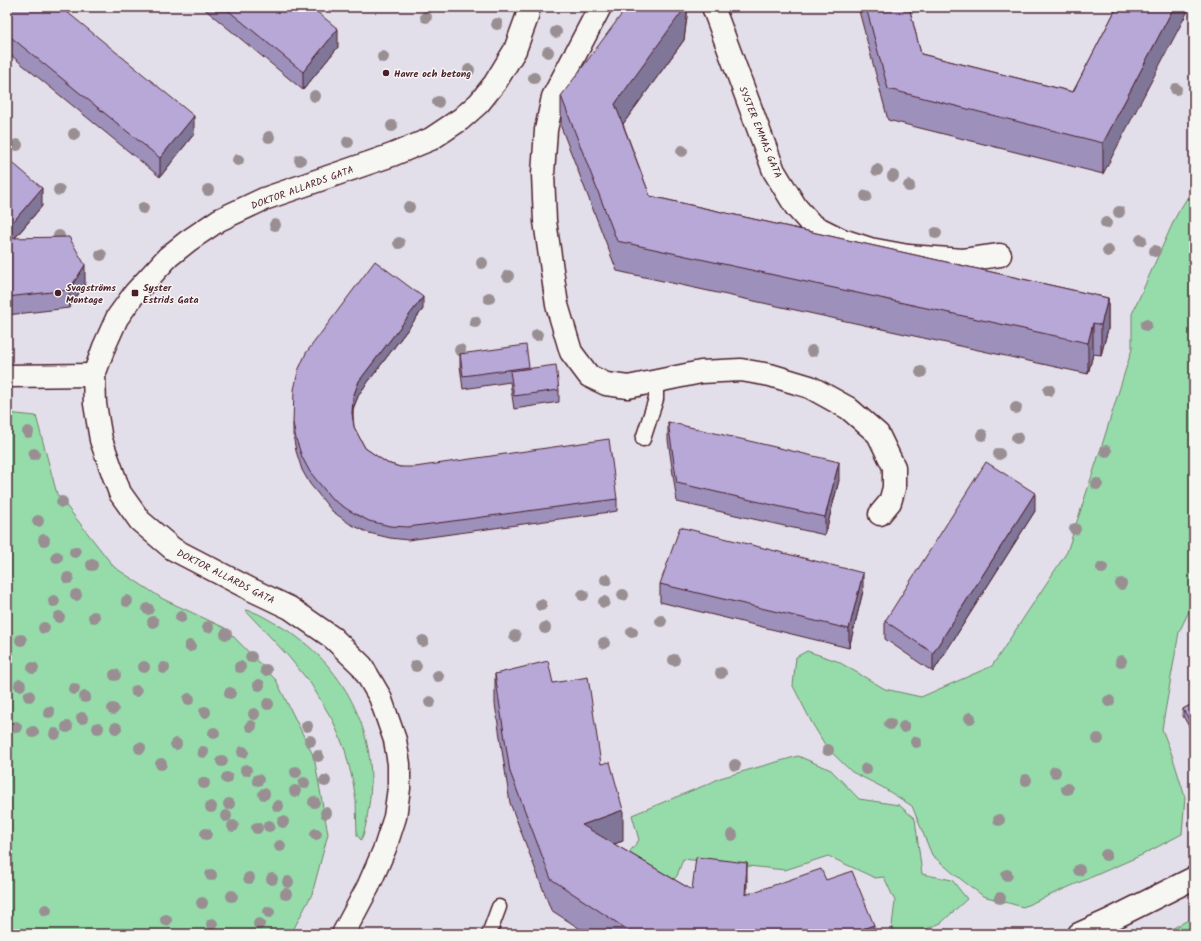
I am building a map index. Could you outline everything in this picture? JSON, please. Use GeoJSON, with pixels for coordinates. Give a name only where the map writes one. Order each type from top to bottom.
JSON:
{"type":"FeatureCollection","features":[{"type":"Feature","properties":{"kind":"street","name":"DOKTOR ALLARDS GATA"},"geometry":{"type":"LineString","coordinates":[[343,934],[368,887],[385,848],[395,817],[399,788],[399,764],[395,740],[380,697],[362,666],[333,638],[290,608],[173,549],[140,521],[120,493],[101,440],[95,404],[94,375],[104,347],[117,318],[136,293],[168,257],[188,241],[219,220],[264,199],[392,155],[430,139],[461,119],[479,103],[495,83],[515,50],[529,7]]}},
{"type":"Feature","properties":{"kind":"street"},"geometry":{"type":"LineString","coordinates":[[600,7],[553,97],[546,130],[543,174],[545,222],[557,305],[571,352],[589,376],[606,384],[628,387],[701,372],[741,370],[770,375],[810,387],[848,408],[878,434],[894,467],[894,488],[890,502],[880,514]]}},
{"type":"Feature","properties":{"kind":"street","name":"SYSTER EMMAS GATA"},"geometry":{"type":"LineString","coordinates":[[713,7],[774,171],[796,207],[812,225],[842,240],[870,249],[908,256],[963,260],[1000,255]]}},
{"type":"Feature","properties":{"kind":"street"},"geometry":{"type":"LineString","coordinates":[[7,376],[94,375]]}},
{"type":"Feature","properties":{"kind":"street"},"geometry":{"type":"LineString","coordinates":[[1079,934],[1108,922],[1194,878]]}},
{"type":"Feature","properties":{"kind":"lane"},"geometry":{"type":"LineString","coordinates":[[643,439],[656,399],[656,381]]}},
{"type":"Feature","properties":{"kind":"lane"},"geometry":{"type":"LineString","coordinates":[[490,934],[500,907]]}},
{"type":"Feature","properties":{"kind":"green space"},"geometry":{"type":"Polygon","coordinates":[[[1194,187],[1194,601],[1179,632],[1162,729],[1185,797],[1182,834],[1142,855],[1023,907],[983,896],[954,874],[932,855],[912,806],[882,787],[852,772],[827,748],[793,686],[796,657],[807,651],[837,661],[885,689],[921,697],[992,666],[1067,552],[1132,349],[1132,314],[1176,216],[1194,187]]]}},
{"type":"Feature","properties":{"kind":"green space"},"geometry":{"type":"Polygon","coordinates":[[[7,413],[36,416],[57,494],[114,567],[163,599],[225,628],[276,680],[314,757],[328,834],[312,894],[291,934],[7,934],[7,413]]]}},
{"type":"Feature","properties":{"kind":"green space"},"geometry":{"type":"Polygon","coordinates":[[[245,610],[263,616],[302,641],[322,659],[339,680],[352,702],[362,727],[369,752],[371,778],[367,819],[361,840],[357,835],[356,801],[353,782],[345,750],[333,721],[311,684],[288,656],[245,610]]]}},
{"type":"Feature","properties":{"kind":"green space"},"geometry":{"type":"Polygon","coordinates":[[[798,756],[831,770],[859,799],[899,805],[915,819],[922,874],[952,880],[967,899],[941,923],[914,934],[891,934],[895,901],[884,877],[875,878],[828,856],[785,870],[683,859],[677,876],[669,884],[627,855],[639,840],[632,815],[720,778],[798,756]]]}},
{"type":"Feature","properties":{"kind":"green space"},"geometry":{"type":"Polygon","coordinates":[[[1194,917],[1194,934],[1162,934],[1194,917]]]}},
{"type":"Feature","properties":{"kind":"building"},"geometry":{"type":"Polygon","coordinates":[[[7,7],[61,7],[194,116],[160,158],[7,34],[7,7]]]}},
{"type":"Feature","properties":{"kind":"building"},"geometry":{"type":"Polygon","coordinates":[[[224,7],[311,7],[338,29],[303,72],[224,7]]]}},
{"type":"Feature","properties":{"kind":"building"},"geometry":{"type":"Polygon","coordinates":[[[627,7],[684,7],[615,104],[650,196],[1108,298],[1101,325],[1093,323],[1088,343],[617,241],[561,96],[627,7]]]}},
{"type":"Feature","properties":{"kind":"building"},"geometry":{"type":"Polygon","coordinates":[[[866,7],[909,7],[921,54],[1073,92],[1117,7],[1174,7],[1103,143],[888,89],[866,7]]]}},
{"type":"Feature","properties":{"kind":"building"},"geometry":{"type":"Polygon","coordinates":[[[7,158],[42,188],[7,229],[7,158]]]}},
{"type":"Feature","properties":{"kind":"building"},"geometry":{"type":"Polygon","coordinates":[[[69,237],[85,265],[69,290],[7,297],[7,238],[69,237]]]}},
{"type":"Feature","properties":{"kind":"building"},"geometry":{"type":"Polygon","coordinates":[[[375,261],[423,297],[359,381],[353,397],[352,413],[354,427],[365,448],[387,463],[400,467],[415,467],[609,439],[617,499],[408,527],[390,526],[369,521],[332,499],[310,472],[302,457],[293,423],[294,390],[298,371],[306,353],[375,261]]]}},
{"type":"Feature","properties":{"kind":"building"},"geometry":{"type":"Polygon","coordinates":[[[526,345],[529,367],[463,376],[460,354],[526,345]]]}},
{"type":"Feature","properties":{"kind":"building"},"geometry":{"type":"Polygon","coordinates":[[[556,365],[559,390],[514,396],[510,371],[556,365]]]}},
{"type":"Feature","properties":{"kind":"building"},"geometry":{"type":"Polygon","coordinates":[[[668,422],[839,462],[825,517],[677,483],[668,422]]]}},
{"type":"Feature","properties":{"kind":"building"},"geometry":{"type":"Polygon","coordinates":[[[986,462],[1035,493],[933,653],[885,621],[986,462]]]}},
{"type":"Feature","properties":{"kind":"building"},"geometry":{"type":"Polygon","coordinates":[[[680,527],[863,573],[849,629],[660,584],[680,527]]]}},
{"type":"Feature","properties":{"kind":"building"},"geometry":{"type":"Polygon","coordinates":[[[548,661],[553,683],[588,677],[601,764],[610,762],[623,810],[582,825],[692,890],[696,857],[747,863],[745,895],[821,869],[826,880],[852,871],[874,925],[847,934],[634,934],[551,879],[510,772],[495,674],[548,661]]]}},
{"type":"Feature","properties":{"kind":"building"},"geometry":{"type":"Polygon","coordinates":[[[1194,703],[1194,728],[1183,709],[1194,703]]]}},
{"type":"Feature","properties":{"kind":"place","name":"Havre och betong"},"geometry":{"type":"Point","coordinates":[386,73]}},
{"type":"Feature","properties":{"kind":"place","name":"Svagströms Montage"},"geometry":{"type":"Point","coordinates":[58,293]}},
{"type":"Feature","properties":{"kind":"place","name":"Syster Estrids Gata"},"geometry":{"type":"Point","coordinates":[135,293]}}]}
